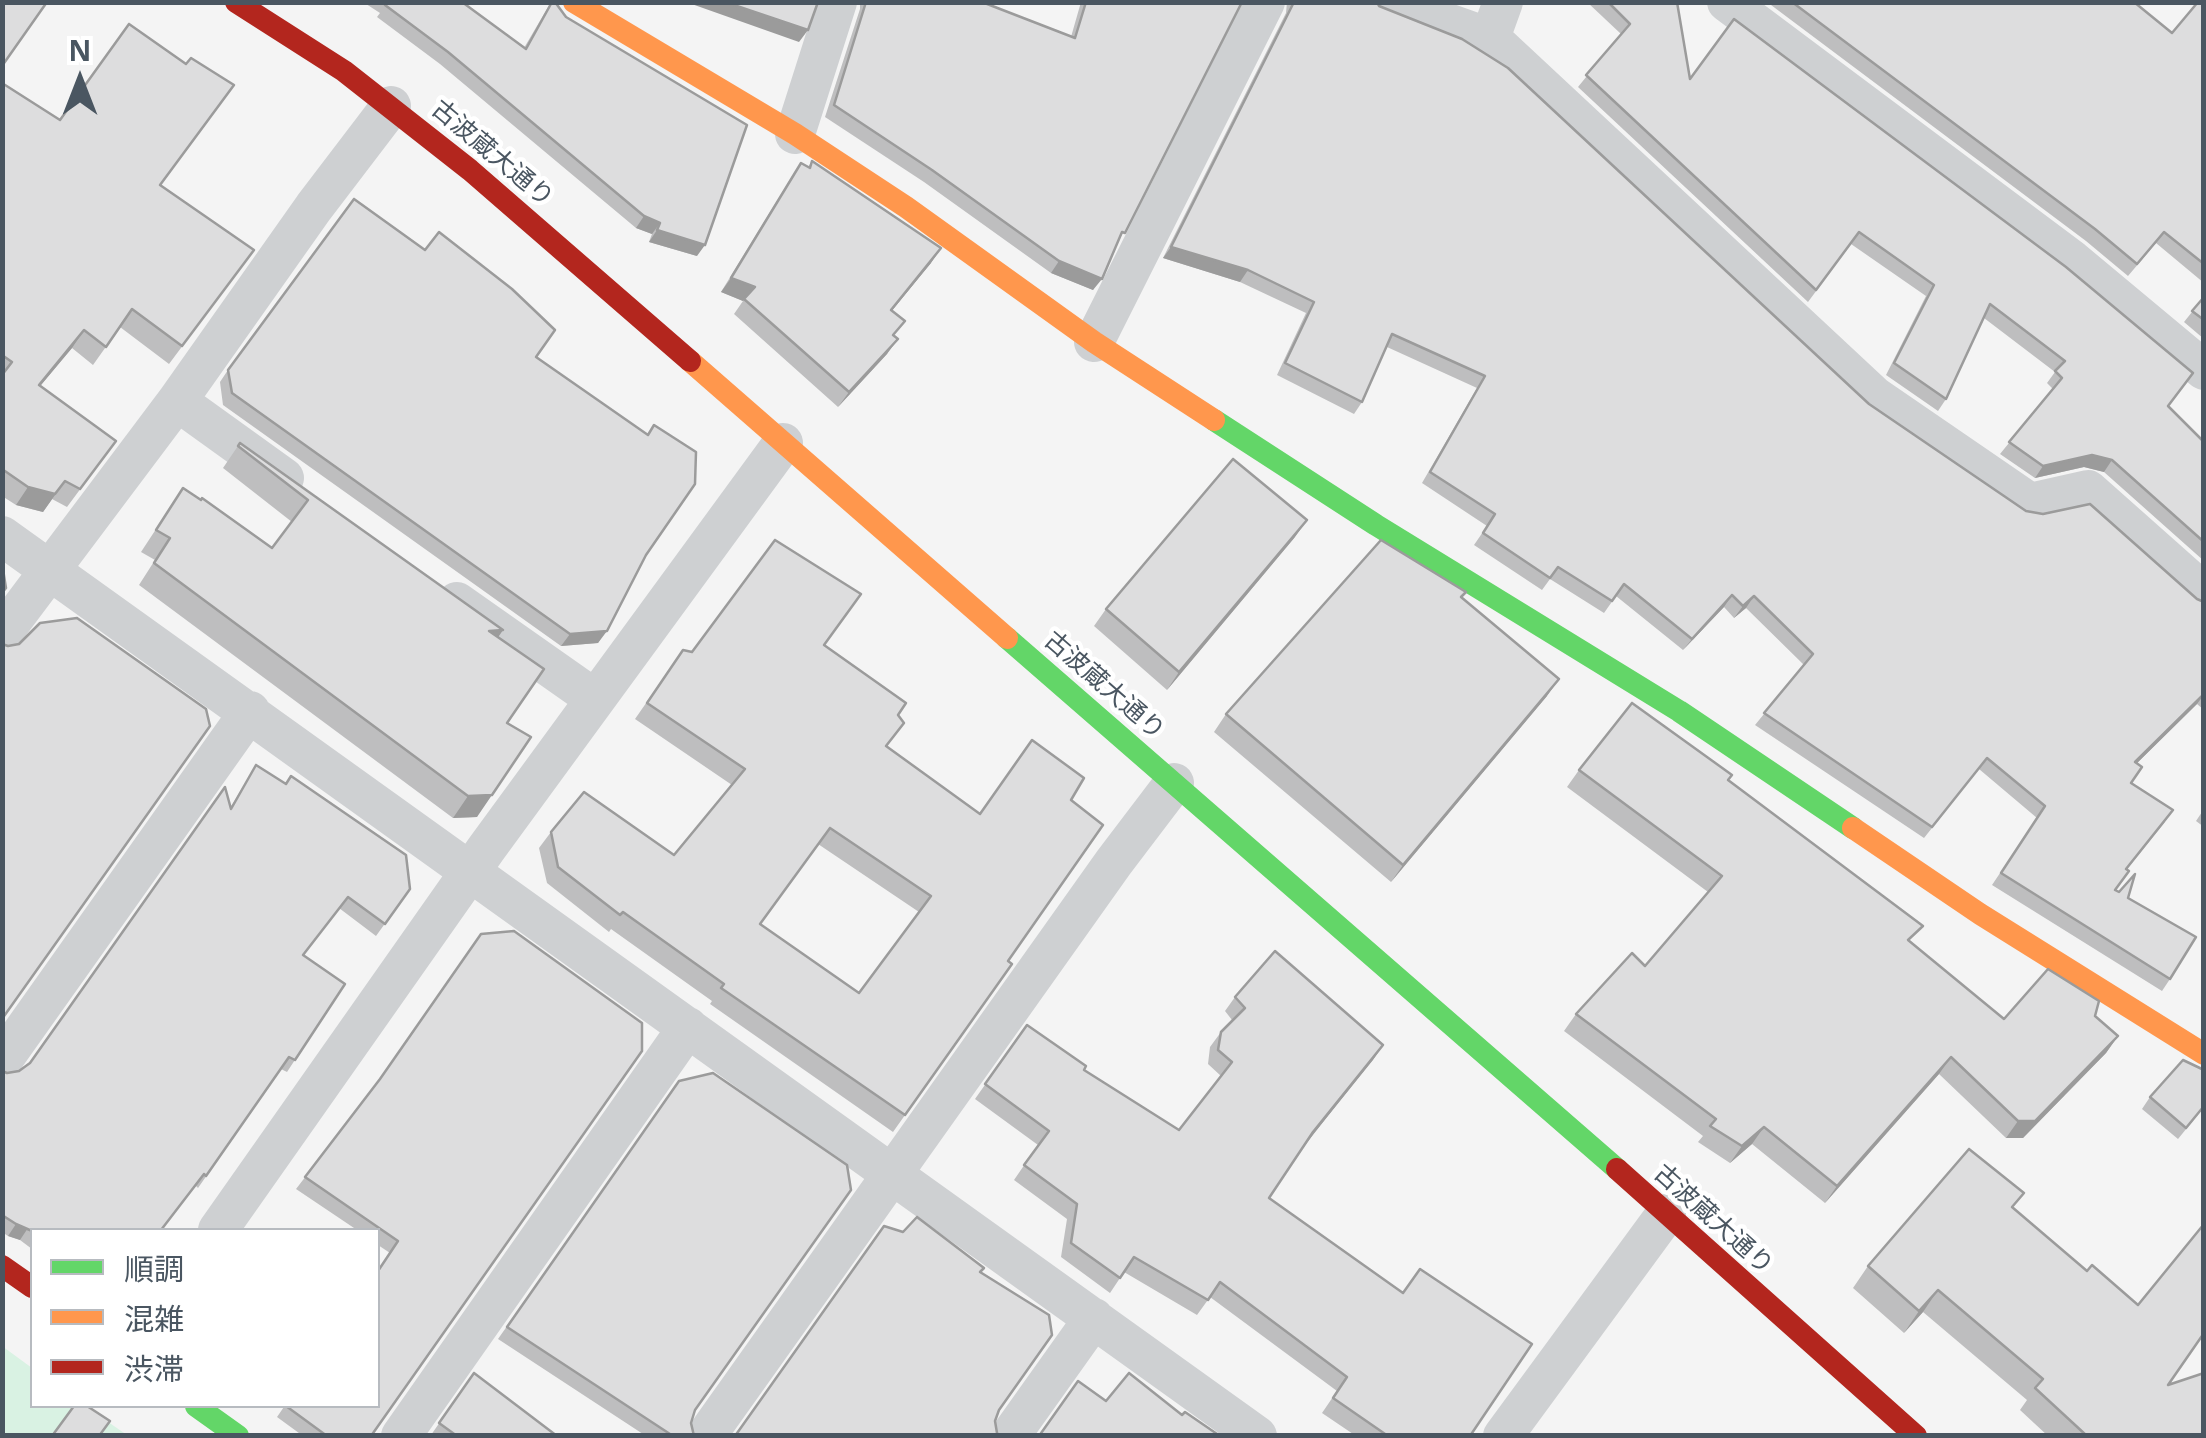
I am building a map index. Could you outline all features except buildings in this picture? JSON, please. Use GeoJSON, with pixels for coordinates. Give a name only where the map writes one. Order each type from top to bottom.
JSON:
{"type":"FeatureCollection","features":[{"type":"Feature","properties":{"kind":"main road","name":"古波蔵大通り"},"geometry":{"type":"LineString","coordinates":[[236,2],[391,106],[540,230],[1916,1436]]}},
{"type":"Feature","properties":{"kind":"main road"},"geometry":{"type":"LineString","coordinates":[[574,2],[795,134],[906,207],[1094,342],[1376,526],[1679,711],[1980,914],[2204,1054]]}},
{"type":"Feature","properties":{"kind":"main road"},"geometry":{"type":"LineString","coordinates":[[2,1266],[30,1287]]}},
{"type":"Feature","properties":{"kind":"main road"},"geometry":{"type":"LineString","coordinates":[[199,1408],[238,1436]]}},
{"type":"Feature","properties":{"kind":"street"},"geometry":{"type":"LineString","coordinates":[[795,134],[837,2]]}},
{"type":"Feature","properties":{"kind":"street"},"geometry":{"type":"LineString","coordinates":[[1094,342],[1265,2]]}},
{"type":"Feature","properties":{"kind":"street"},"geometry":{"type":"LineString","coordinates":[[1388,2],[1496,20],[1874,396],[2030,502],[2088,490],[2204,593]]}},
{"type":"Feature","properties":{"kind":"street"},"geometry":{"type":"LineString","coordinates":[[1726,2],[2072,260],[2204,370]]}},
{"type":"Feature","properties":{"kind":"street"},"geometry":{"type":"LineString","coordinates":[[2,634],[178,401],[391,106]]}},
{"type":"Feature","properties":{"kind":"street"},"geometry":{"type":"LineString","coordinates":[[178,401],[318,502]]}},
{"type":"Feature","properties":{"kind":"street"},"geometry":{"type":"LineString","coordinates":[[219,1228],[471,870],[783,443]]}},
{"type":"Feature","properties":{"kind":"street"},"geometry":{"type":"LineString","coordinates":[[2,536],[1256,1436]]}},
{"type":"Feature","properties":{"kind":"street"},"geometry":{"type":"LineString","coordinates":[[428,581],[595,699]]}},
{"type":"Feature","properties":{"kind":"street"},"geometry":{"type":"LineString","coordinates":[[2,1061],[250,711]]}},
{"type":"Feature","properties":{"kind":"street"},"geometry":{"type":"LineString","coordinates":[[706,1436],[1174,783]]}},
{"type":"Feature","properties":{"kind":"street"},"geometry":{"type":"LineString","coordinates":[[401,1436],[688,1028]]}},
{"type":"Feature","properties":{"kind":"street"},"geometry":{"type":"LineString","coordinates":[[1504,1436],[1666,1214]]}},
{"type":"Feature","properties":{"kind":"street"},"geometry":{"type":"LineString","coordinates":[[1010,1436],[1094,1318]]}},
{"type":"Feature","properties":{"kind":"green space"},"geometry":{"type":"Polygon","coordinates":[[[2,1346],[30,1367],[30,1408],[88,1408],[127,1435],[3,1435],[2,1346]]]}},
{"type":"Feature","properties":{"kind":"traffic: fast"},"geometry":{"type":"LineString","coordinates":[[1214,420],[1376,525],[1679,711],[1853,828]]}},
{"type":"Feature","properties":{"kind":"traffic: fast"},"geometry":{"type":"LineString","coordinates":[[1007,638],[1617,1169]]}},
{"type":"Feature","properties":{"kind":"traffic: fast"},"geometry":{"type":"LineString","coordinates":[[199,1408],[238,1436]]}},
{"type":"Feature","properties":{"kind":"traffic: slow"},"geometry":{"type":"LineString","coordinates":[[574,2],[795,134],[906,207],[1094,342],[1214,420]]}},
{"type":"Feature","properties":{"kind":"traffic: slow"},"geometry":{"type":"LineString","coordinates":[[690,361],[1007,638]]}},
{"type":"Feature","properties":{"kind":"traffic: slow"},"geometry":{"type":"LineString","coordinates":[[1853,828],[1980,914],[2204,1054]]}},
{"type":"Feature","properties":{"kind":"traffic: jam"},"geometry":{"type":"LineString","coordinates":[[236,2],[344,71],[470,170],[690,361]]}},
{"type":"Feature","properties":{"kind":"traffic: jam"},"geometry":{"type":"LineString","coordinates":[[1617,1169],[1916,1436]]}},
{"type":"Feature","properties":{"kind":"traffic: jam"},"geometry":{"type":"LineString","coordinates":[[2,1266],[30,1286]]}}]}
